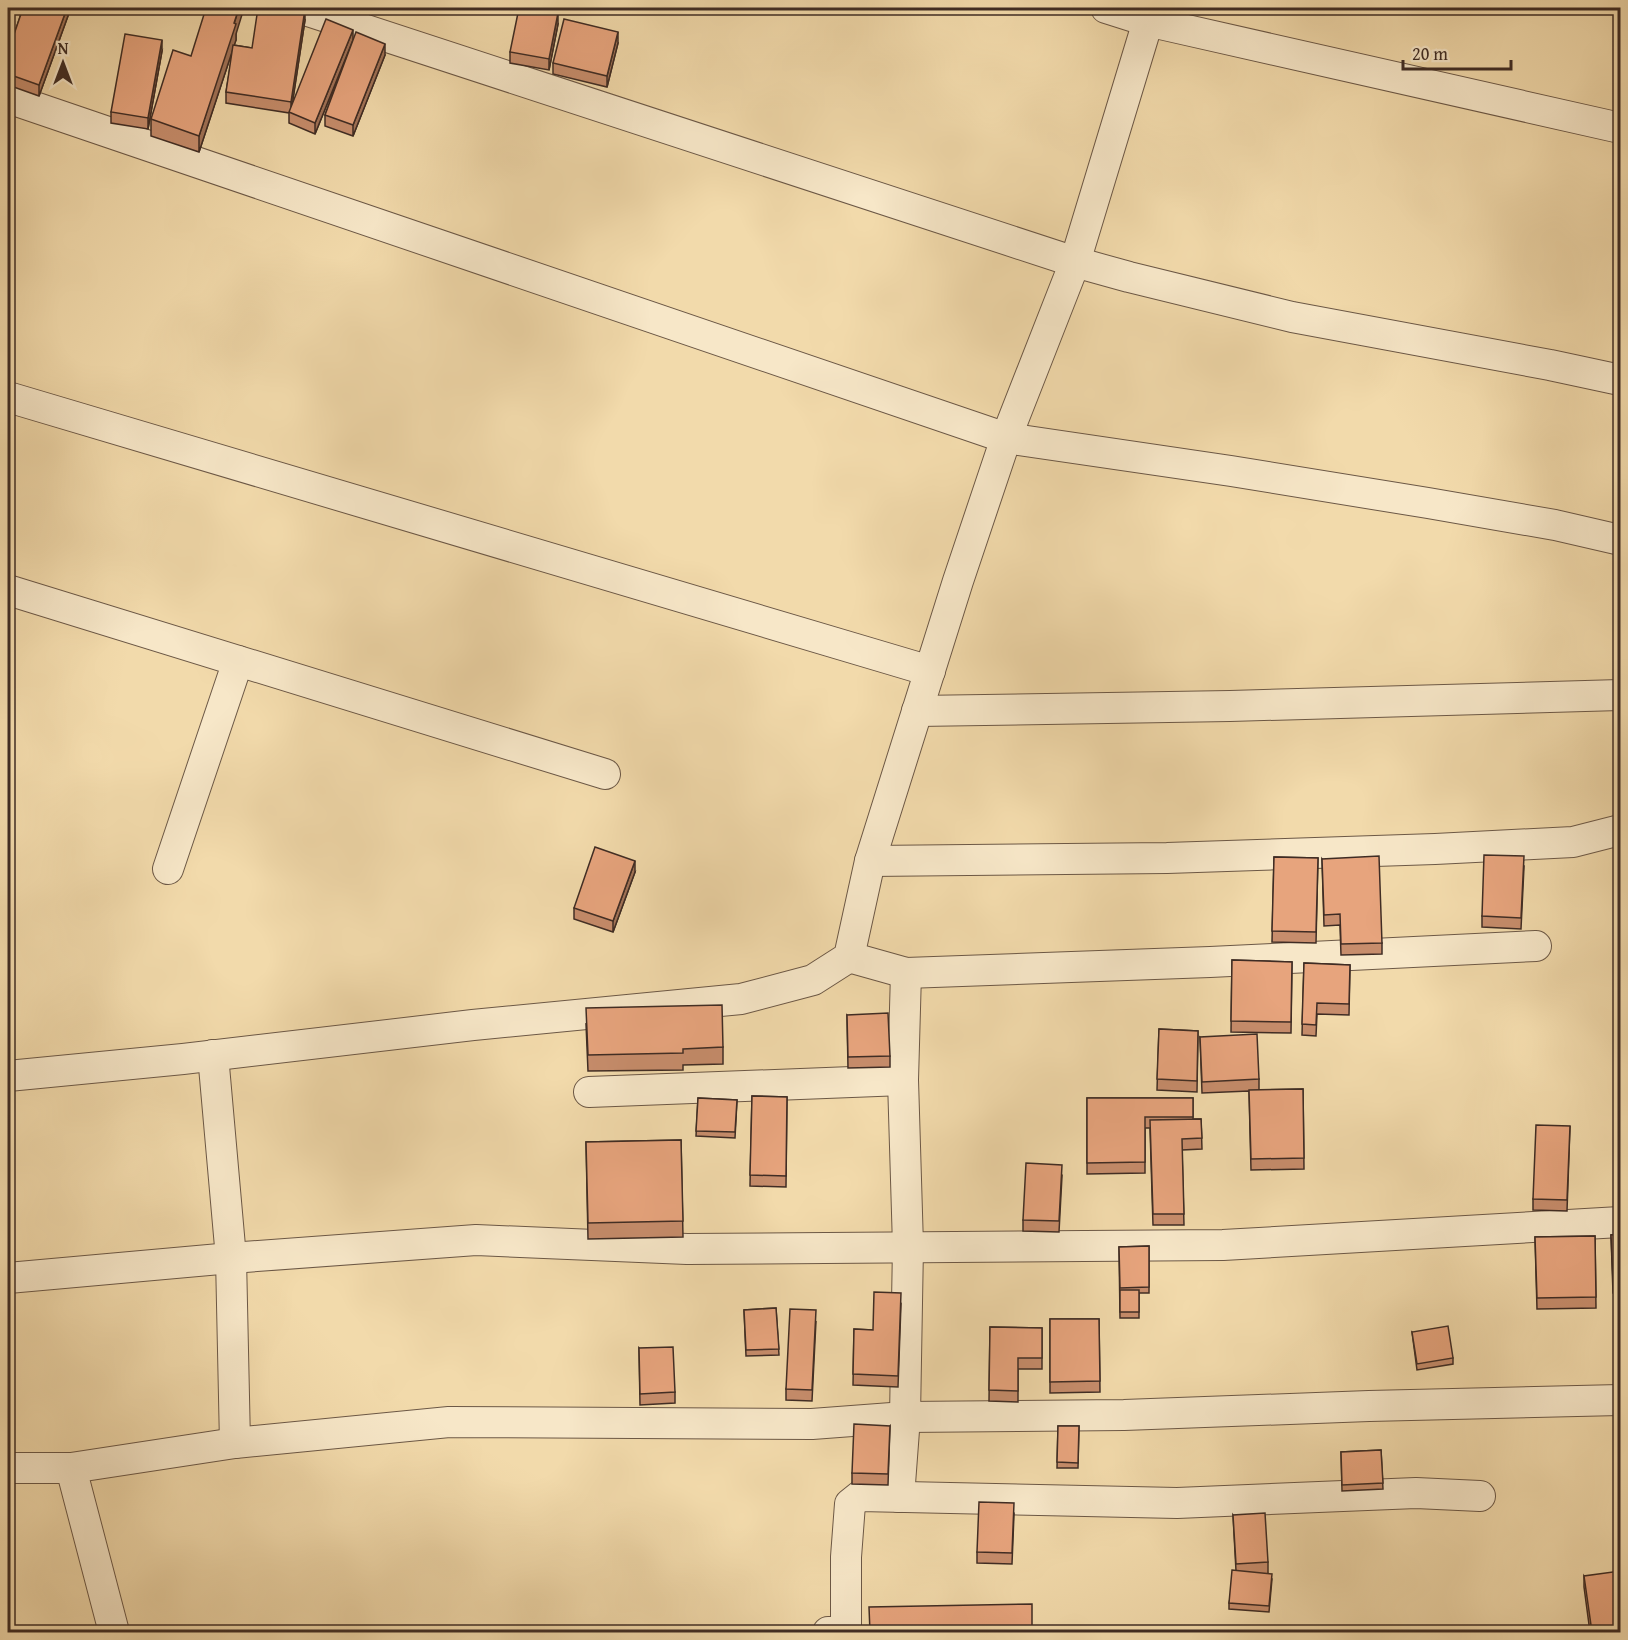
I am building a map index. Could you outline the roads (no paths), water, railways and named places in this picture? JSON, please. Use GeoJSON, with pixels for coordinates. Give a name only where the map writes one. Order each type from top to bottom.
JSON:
{"type":"FeatureCollection","features":[{"type":"Feature","properties":{"kind":"street"},"geometry":{"type":"LineString","coordinates":[[299,8],[1075,262],[1292,317],[1620,380]]}},
{"type":"Feature","properties":{"kind":"street"},"geometry":{"type":"LineString","coordinates":[[1106,8],[1150,14],[1567,117],[1620,128]]}},
{"type":"Feature","properties":{"kind":"street"},"geometry":{"type":"LineString","coordinates":[[8,1076],[473,1025],[741,999],[813,980],[849,957],[870,861],[958,581],[1006,438],[1075,262],[1150,14]]}},
{"type":"Feature","properties":{"kind":"street"},"geometry":{"type":"LineString","coordinates":[[8,98],[1006,438],[1416,501],[1555,525],[1620,540]]}},
{"type":"Feature","properties":{"kind":"street"},"geometry":{"type":"LineString","coordinates":[[8,397],[930,671]]}},
{"type":"Feature","properties":{"kind":"street"},"geometry":{"type":"LineString","coordinates":[[8,590],[604,774]]}},
{"type":"Feature","properties":{"kind":"street"},"geometry":{"type":"LineString","coordinates":[[168,868],[238,661]]}},
{"type":"Feature","properties":{"kind":"street"},"geometry":{"type":"LineString","coordinates":[[917,711],[1230,706],[1620,695]]}},
{"type":"Feature","properties":{"kind":"street"},"geometry":{"type":"LineString","coordinates":[[870,861],[1167,858],[1435,849],[1573,842],[1620,831]]}},
{"type":"Feature","properties":{"kind":"street"},"geometry":{"type":"LineString","coordinates":[[849,957],[906,973],[1210,962],[1536,946]]}},
{"type":"Feature","properties":{"kind":"street"},"geometry":{"type":"LineString","coordinates":[[899,1497],[905,1417],[908,1246],[903,1080],[906,973]]}},
{"type":"Feature","properties":{"kind":"street"},"geometry":{"type":"LineString","coordinates":[[213,1055],[231,1258],[235,1443]]}},
{"type":"Feature","properties":{"kind":"street"},"geometry":{"type":"LineString","coordinates":[[589,1092],[903,1080]]}},
{"type":"Feature","properties":{"kind":"street"},"geometry":{"type":"LineString","coordinates":[[8,1278],[231,1258],[476,1240],[687,1249],[1223,1245],[1620,1222]]}},
{"type":"Feature","properties":{"kind":"street"},"geometry":{"type":"LineString","coordinates":[[8,1468],[70,1468],[235,1443],[449,1422],[812,1424],[905,1417],[1124,1415],[1620,1400]]}},
{"type":"Feature","properties":{"kind":"street"},"geometry":{"type":"LineString","coordinates":[[70,1468],[114,1632]]}},
{"type":"Feature","properties":{"kind":"street"},"geometry":{"type":"LineString","coordinates":[[840,1632],[850,1504],[860,1496],[1177,1503],[1416,1492],[1480,1496]]}}]}
